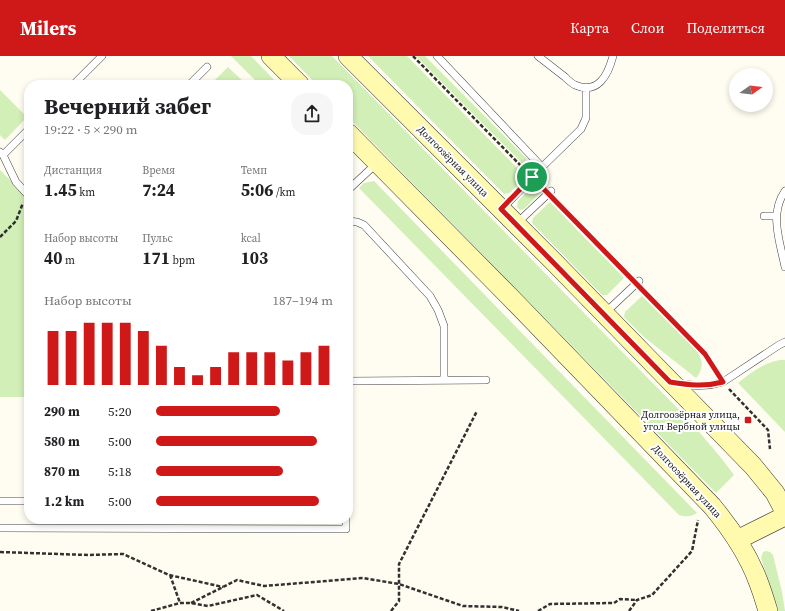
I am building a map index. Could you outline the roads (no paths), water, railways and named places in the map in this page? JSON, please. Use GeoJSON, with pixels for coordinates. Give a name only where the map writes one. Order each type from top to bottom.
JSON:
{"type":"FeatureCollection","features":[{"type":"Feature","properties":{"kind":"main road"},"geometry":{"type":"LineString","coordinates":[[271,56],[295,80]]}},
{"type":"Feature","properties":{"kind":"main road","name":"Долгоозёрная улица"},"geometry":{"type":"LineString","coordinates":[[348,56],[516,224],[761,475],[775,493],[785,512]]}},
{"type":"Feature","properties":{"kind":"main road","name":"Долгоозёрная улица"},"geometry":{"type":"LineString","coordinates":[[353,139],[712,506],[737,540],[750,562],[759,582],[768,611]]}},
{"type":"Feature","properties":{"kind":"main road"},"geometry":{"type":"LineString","coordinates":[[737,540],[785,516]]}},
{"type":"Feature","properties":{"kind":"lane"},"geometry":{"type":"LineString","coordinates":[[78,80],[102,56]]}},
{"type":"Feature","properties":{"kind":"lane"},"geometry":{"type":"LineString","coordinates":[[437,56],[542,167]]}},
{"type":"Feature","properties":{"kind":"lane"},"geometry":{"type":"LineString","coordinates":[[538,56],[574,85],[586,87],[595,86],[603,80],[610,68],[613,56]]}},
{"type":"Feature","properties":{"kind":"lane"},"geometry":{"type":"LineString","coordinates":[[194,80],[207,67]]}},
{"type":"Feature","properties":{"kind":"lane"},"geometry":{"type":"LineString","coordinates":[[501,209],[581,130],[586,118],[586,87]]}},
{"type":"Feature","properties":{"kind":"lane"},"geometry":{"type":"LineString","coordinates":[[24,134],[2,154],[16,182],[24,190]]}},
{"type":"Feature","properties":{"kind":"lane"},"geometry":{"type":"LineString","coordinates":[[353,185],[377,163]]}},
{"type":"Feature","properties":{"kind":"lane"},"geometry":{"type":"LineString","coordinates":[[785,191],[779,200],[776,216],[785,267]]}},
{"type":"Feature","properties":{"kind":"lane"},"geometry":{"type":"LineString","coordinates":[[516,224],[550,192]]}},
{"type":"Feature","properties":{"kind":"lane"},"geometry":{"type":"LineString","coordinates":[[764,216],[776,216]]}},
{"type":"Feature","properties":{"kind":"lane"},"geometry":{"type":"LineString","coordinates":[[353,222],[364,225],[430,296],[444,326],[444,380]]}},
{"type":"Feature","properties":{"kind":"lane"},"geometry":{"type":"LineString","coordinates":[[604,314],[637,282]]}},
{"type":"Feature","properties":{"kind":"lane"},"geometry":{"type":"LineString","coordinates":[[670,382],[698,386],[712,385],[723,382],[779,344],[785,342]]}},
{"type":"Feature","properties":{"kind":"lane"},"geometry":{"type":"LineString","coordinates":[[353,381],[486,380]]}},
{"type":"Feature","properties":{"kind":"lane"},"geometry":{"type":"LineString","coordinates":[[0,501],[24,501]]}},
{"type":"Feature","properties":{"kind":"lane"},"geometry":{"type":"LineString","coordinates":[[0,528],[346,528],[346,524]]}},
{"type":"Feature","properties":{"kind":"place","name":"Долгоозёрная улица, угол Вербной улицы"},"geometry":{"type":"Point","coordinates":[748,420]}}]}
